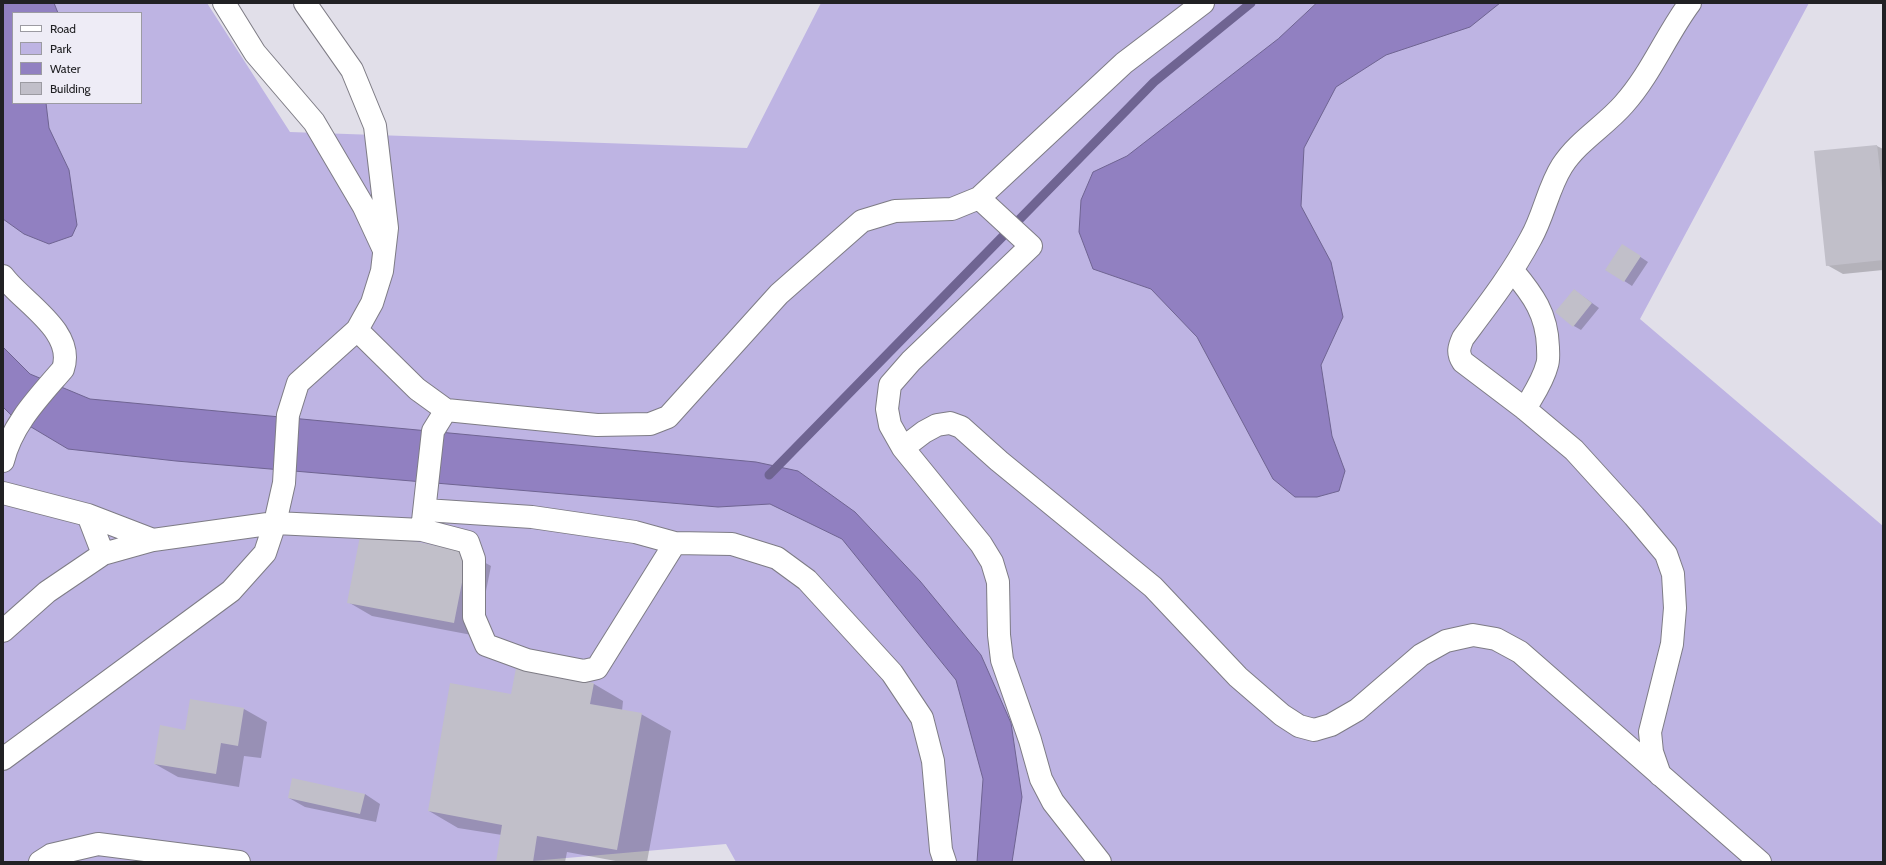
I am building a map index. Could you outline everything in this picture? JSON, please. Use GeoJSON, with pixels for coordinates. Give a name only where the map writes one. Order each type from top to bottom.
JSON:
{"type":"FeatureCollection","features":[{"type":"Feature","properties":{"kind":"lane"},"geometry":{"type":"LineString","coordinates":[[224,3],[255,53],[314,122],[364,207],[384,251]]}},
{"type":"Feature","properties":{"kind":"lane"},"geometry":{"type":"LineString","coordinates":[[3,759],[231,591],[265,553],[275,523],[284,482],[288,415],[298,383],[357,330],[372,303],[382,271],[387,228],[375,126],[352,70],[305,3]]}},
{"type":"Feature","properties":{"kind":"lane"},"geometry":{"type":"LineString","coordinates":[[357,330],[417,389],[446,410],[597,426],[650,424],[668,417],[779,294],[862,221],[895,211],[952,208],[979,198],[1124,63],[1203,3]]}},
{"type":"Feature","properties":{"kind":"lane"},"geometry":{"type":"LineString","coordinates":[[1660,775],[1652,752],[1650,732],[1672,644],[1675,608],[1673,574],[1666,554],[1634,516],[1574,450],[1525,409],[1463,362],[1459,356],[1459,348],[1463,338],[1513,271],[1532,237],[1548,194],[1562,165],[1584,140],[1624,105],[1649,70],[1690,3]]}},
{"type":"Feature","properties":{"kind":"lane"},"geometry":{"type":"LineString","coordinates":[[979,198],[1031,246],[911,361],[890,385],[887,409],[890,425],[903,448],[981,544],[992,562],[998,582],[1000,600],[999,635],[1002,660],[1030,740],[1041,779],[1053,802],[1100,862]]}},
{"type":"Feature","properties":{"kind":"lane"},"geometry":{"type":"LineString","coordinates":[[1513,271],[1530,291],[1541,311],[1547,337],[1548,364],[1538,387],[1525,409]]}},
{"type":"Feature","properties":{"kind":"lane"},"geometry":{"type":"LineString","coordinates":[[3,276],[9,284],[49,322],[64,345],[66,360],[62,368],[19,422],[7,444],[3,461]]}},
{"type":"Feature","properties":{"kind":"lane"},"geometry":{"type":"LineString","coordinates":[[425,512],[433,431],[446,410]]}},
{"type":"Feature","properties":{"kind":"lane"},"geometry":{"type":"LineString","coordinates":[[903,448],[924,432],[937,425],[950,423],[961,427],[999,461],[1153,587],[1238,677],[1282,715],[1299,726],[1314,730],[1331,725],[1356,710],[1421,655],[1446,641],[1473,635],[1496,639],[1520,652],[1760,862]]}},
{"type":"Feature","properties":{"kind":"lane"},"geometry":{"type":"LineString","coordinates":[[3,493],[88,515],[153,540]]}},
{"type":"Feature","properties":{"kind":"lane"},"geometry":{"type":"LineString","coordinates":[[425,512],[468,542],[474,559],[474,617],[486,645],[527,660],[584,671],[597,668],[675,543]]}},
{"type":"Feature","properties":{"kind":"lane"},"geometry":{"type":"LineString","coordinates":[[3,631],[47,592],[102,554],[153,540],[275,523],[425,512],[532,517],[635,532],[675,543],[732,544],[777,558],[807,580],[892,673],[922,718],[933,761],[941,850],[946,862]]}},
{"type":"Feature","properties":{"kind":"lane"},"geometry":{"type":"LineString","coordinates":[[88,515],[102,554]]}},
{"type":"Feature","properties":{"kind":"lane"},"geometry":{"type":"LineString","coordinates":[[40,862],[51,855],[98,844],[239,862]]}},
{"type":"Feature","properties":{"kind":"green space"},"geometry":{"type":"Polygon","coordinates":[[[3,3],[207,3],[290,132],[747,148],[821,3],[1809,3],[1640,319],[1883,526],[1883,862],[736,862],[726,844],[521,862],[3,862],[3,3]]]}},
{"type":"Feature","properties":{"kind":"water"},"geometry":{"type":"Polygon","coordinates":[[[3,3],[54,3],[58,12],[12,12],[12,104],[46,104],[49,128],[69,170],[77,225],[72,236],[49,244],[24,234],[3,219],[3,3]]]}},
{"type":"Feature","properties":{"kind":"water"},"geometry":{"type":"Polygon","coordinates":[[[1317,3],[1500,3],[1470,27],[1386,55],[1336,87],[1304,148],[1301,206],[1331,262],[1343,317],[1321,365],[1332,436],[1345,471],[1339,491],[1317,497],[1295,497],[1273,479],[1197,337],[1151,289],[1093,269],[1079,232],[1081,200],[1093,172],[1127,156],[1278,39],[1317,3]]]}},
{"type":"Feature","properties":{"kind":"water"},"geometry":{"type":"Polygon","coordinates":[[[3,347],[30,374],[90,399],[756,462],[798,471],[855,512],[920,581],[981,655],[1011,723],[1022,797],[1012,862],[977,862],[983,779],[956,680],[842,539],[770,504],[718,507],[176,461],[68,449],[11,415],[3,407],[3,347]]]}},
{"type":"Feature","properties":{"kind":"building"},"geometry":{"type":"Polygon","coordinates":[[[1877,145],[1883,197],[1883,260],[1826,266],[1814,151],[1877,145]]]}},
{"type":"Feature","properties":{"kind":"building"},"geometry":{"type":"Polygon","coordinates":[[[1622,244],[1641,256],[1624,282],[1605,270],[1622,244]]]}},
{"type":"Feature","properties":{"kind":"building"},"geometry":{"type":"Polygon","coordinates":[[[1574,289],[1592,303],[1573,327],[1555,312],[1574,289]]]}},
{"type":"Feature","properties":{"kind":"building"},"geometry":{"type":"Polygon","coordinates":[[[361,531],[468,552],[454,623],[347,603],[361,531]]]}},
{"type":"Feature","properties":{"kind":"building"},"geometry":{"type":"Polygon","coordinates":[[[516,668],[594,683],[590,704],[642,713],[617,850],[537,836],[533,862],[496,862],[502,825],[428,811],[450,683],[511,694],[516,668]]]}},
{"type":"Feature","properties":{"kind":"building"},"geometry":{"type":"Polygon","coordinates":[[[190,699],[244,708],[238,746],[221,743],[216,774],[154,764],[160,725],[185,730],[190,699]]]}},
{"type":"Feature","properties":{"kind":"building"},"geometry":{"type":"Polygon","coordinates":[[[292,778],[365,794],[360,814],[288,798],[292,778]]]}},
{"type":"Feature","properties":{"kind":"waterway"},"geometry":{"type":"LineString","coordinates":[[769,475],[1154,82],[1251,3]]}}]}
